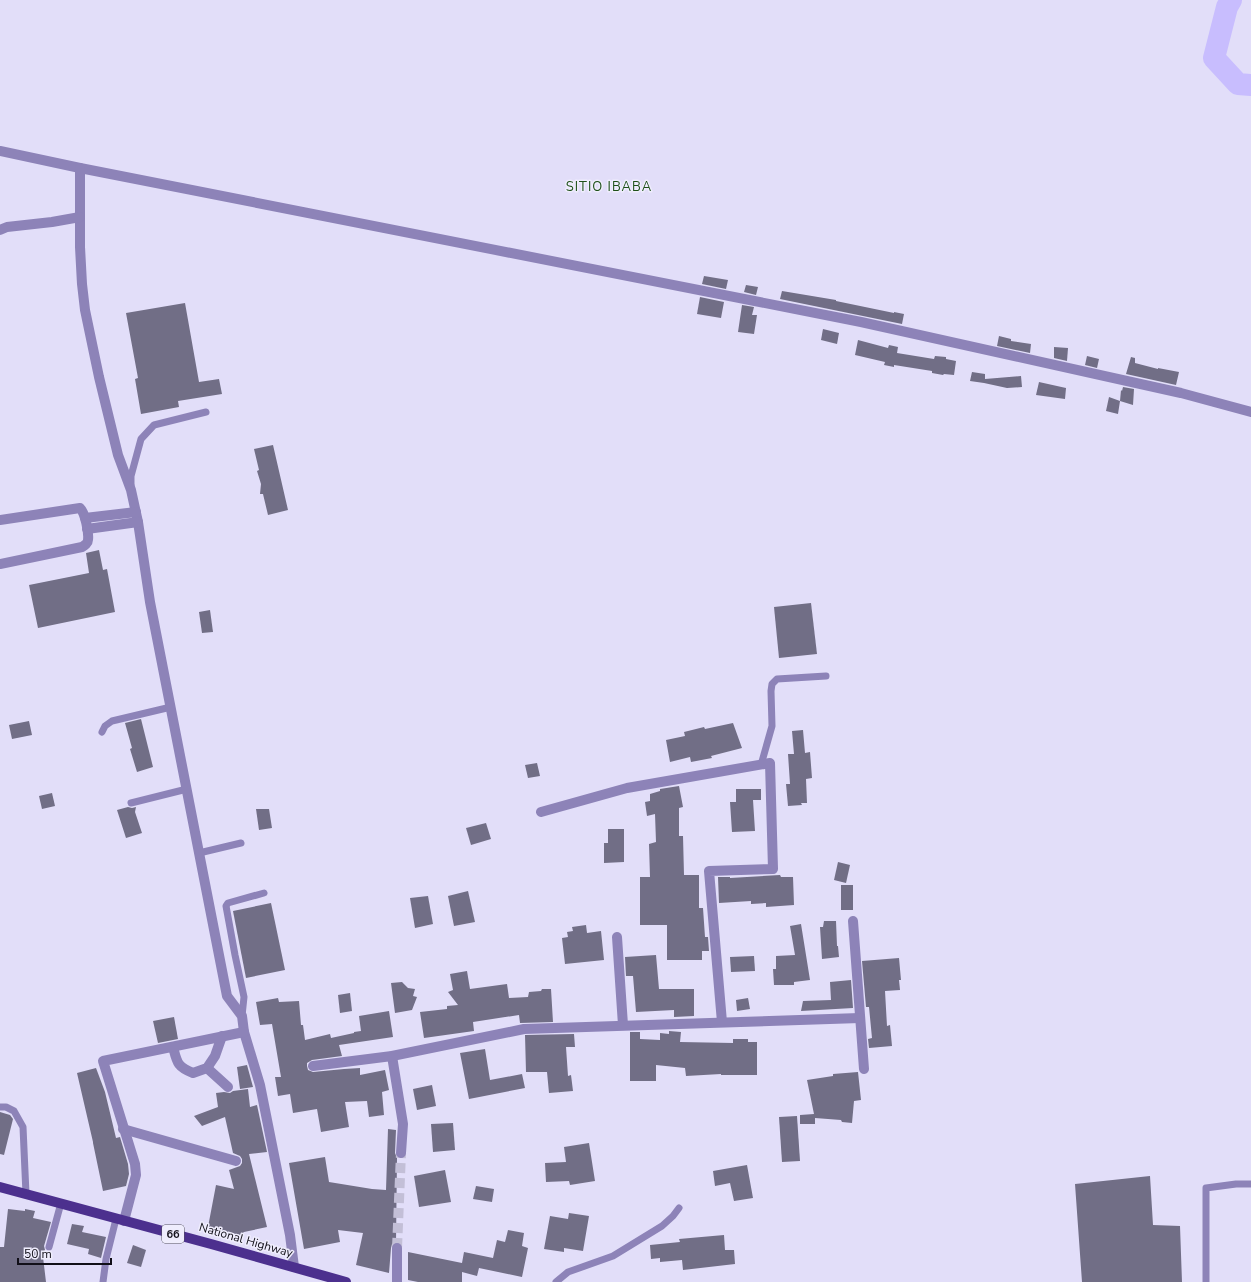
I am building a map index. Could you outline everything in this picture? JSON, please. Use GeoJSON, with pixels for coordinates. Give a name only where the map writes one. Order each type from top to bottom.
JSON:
{"type":"FeatureCollection","features":[{"type":"Feature","properties":{"kind":"main road","name":"National Highway"},"geometry":{"type":"LineString","coordinates":[[0,1187],[346,1282]]}},
{"type":"Feature","properties":{"kind":"street"},"geometry":{"type":"LineString","coordinates":[[0,150],[80,168],[861,322],[1181,393],[1251,412]]}},
{"type":"Feature","properties":{"kind":"street"},"geometry":{"type":"LineString","coordinates":[[80,168],[82,277],[85,310],[99,377],[118,455],[131,490],[136,512],[150,602],[227,996],[242,1016],[244,1032],[260,1085],[290,1235],[294,1267]]}},
{"type":"Feature","properties":{"kind":"street"},"geometry":{"type":"LineString","coordinates":[[0,230],[7,227],[56,222],[80,217]]}},
{"type":"Feature","properties":{"kind":"street"},"geometry":{"type":"LineString","coordinates":[[0,520],[80,508],[85,518],[88,540],[82,547],[0,564]]}},
{"type":"Feature","properties":{"kind":"street"},"geometry":{"type":"LineString","coordinates":[[85,518],[136,512]]}},
{"type":"Feature","properties":{"kind":"street"},"geometry":{"type":"LineString","coordinates":[[87,529],[138,522]]}},
{"type":"Feature","properties":{"kind":"street"},"geometry":{"type":"LineString","coordinates":[[541,812],[627,788],[770,763],[773,869],[709,872],[722,1022]]}},
{"type":"Feature","properties":{"kind":"street"},"geometry":{"type":"LineString","coordinates":[[853,921],[864,1069]]}},
{"type":"Feature","properties":{"kind":"street"},"geometry":{"type":"LineString","coordinates":[[617,937],[623,1025]]}},
{"type":"Feature","properties":{"kind":"street"},"geometry":{"type":"LineString","coordinates":[[313,1066],[392,1056],[524,1029],[860,1018]]}},
{"type":"Feature","properties":{"kind":"street"},"geometry":{"type":"LineString","coordinates":[[120,1220],[136,1175],[135,1164],[103,1061],[244,1032]]}},
{"type":"Feature","properties":{"kind":"street"},"geometry":{"type":"LineString","coordinates":[[173,1046],[177,1060],[182,1069],[193,1073],[206,1068],[216,1056],[222,1036]]}},
{"type":"Feature","properties":{"kind":"street"},"geometry":{"type":"LineString","coordinates":[[392,1056],[403,1124],[401,1153]]}},
{"type":"Feature","properties":{"kind":"street"},"geometry":{"type":"LineString","coordinates":[[206,1068],[228,1087]]}},
{"type":"Feature","properties":{"kind":"street"},"geometry":{"type":"LineString","coordinates":[[124,1129],[236,1161]]}},
{"type":"Feature","properties":{"kind":"street"},"geometry":{"type":"LineString","coordinates":[[397,1248],[397,1282]]}},
{"type":"Feature","properties":{"kind":"lane"},"geometry":{"type":"LineString","coordinates":[[131,490],[131,476],[141,439],[154,425],[206,412]]}},
{"type":"Feature","properties":{"kind":"lane"},"geometry":{"type":"LineString","coordinates":[[761,764],[772,726],[772,684],[777,679],[826,676]]}},
{"type":"Feature","properties":{"kind":"lane"},"geometry":{"type":"LineString","coordinates":[[102,732],[105,726],[112,721],[171,707]]}},
{"type":"Feature","properties":{"kind":"lane"},"geometry":{"type":"LineString","coordinates":[[131,803],[187,788]]}},
{"type":"Feature","properties":{"kind":"lane"},"geometry":{"type":"LineString","coordinates":[[199,853],[242,843]]}},
{"type":"Feature","properties":{"kind":"lane"},"geometry":{"type":"LineString","coordinates":[[242,1016],[244,998],[234,955],[226,906],[228,903],[264,893]]}},
{"type":"Feature","properties":{"kind":"lane"},"geometry":{"type":"LineString","coordinates":[[0,1107],[6,1107],[14,1111],[23,1128],[26,1194]]}},
{"type":"Feature","properties":{"kind":"lane"},"geometry":{"type":"LineString","coordinates":[[1206,1282],[1206,1188],[1236,1184],[1251,1184]]}},
{"type":"Feature","properties":{"kind":"lane"},"geometry":{"type":"LineString","coordinates":[[49,1247],[61,1203]]}},
{"type":"Feature","properties":{"kind":"lane"},"geometry":{"type":"LineString","coordinates":[[556,1282],[568,1272],[613,1256],[662,1226],[679,1208]]}},
{"type":"Feature","properties":{"kind":"lane"},"geometry":{"type":"LineString","coordinates":[[103,1282],[106,1259],[120,1220]]}},
{"type":"Feature","properties":{"kind":"building"},"geometry":{"type":"Polygon","coordinates":[[[704,276],[728,280],[726,289],[702,284],[704,276]]]}},
{"type":"Feature","properties":{"kind":"building"},"geometry":{"type":"Polygon","coordinates":[[[746,285],[758,287],[756,295],[744,292],[746,285]]]}},
{"type":"Feature","properties":{"kind":"building"},"geometry":{"type":"Polygon","coordinates":[[[782,291],[904,314],[902,324],[780,299],[782,291]]]}},
{"type":"Feature","properties":{"kind":"building"},"geometry":{"type":"Polygon","coordinates":[[[700,297],[724,302],[721,318],[697,314],[700,297]]]}},
{"type":"Feature","properties":{"kind":"building"},"geometry":{"type":"Polygon","coordinates":[[[185,303],[199,382],[219,379],[222,394],[178,401],[179,407],[141,414],[135,379],[138,378],[126,313],[185,303]]]}},
{"type":"Feature","properties":{"kind":"building"},"geometry":{"type":"Polygon","coordinates":[[[742,305],[754,307],[752,315],[757,315],[754,334],[738,332],[742,305]]]}},
{"type":"Feature","properties":{"kind":"building"},"geometry":{"type":"Polygon","coordinates":[[[823,329],[839,333],[837,344],[821,340],[823,329]]]}},
{"type":"Feature","properties":{"kind":"building"},"geometry":{"type":"Polygon","coordinates":[[[999,336],[1011,339],[1011,341],[1031,344],[1030,353],[997,346],[999,336]]]}},
{"type":"Feature","properties":{"kind":"building"},"geometry":{"type":"Polygon","coordinates":[[[858,340],[888,348],[889,345],[898,347],[897,353],[934,359],[935,356],[946,357],[946,359],[956,361],[954,375],[943,375],[932,373],[932,371],[894,365],[894,367],[884,365],[885,362],[855,355],[858,340]]]}},
{"type":"Feature","properties":{"kind":"building"},"geometry":{"type":"Polygon","coordinates":[[[1054,347],[1068,348],[1067,361],[1054,358],[1054,347]]]}},
{"type":"Feature","properties":{"kind":"building"},"geometry":{"type":"Polygon","coordinates":[[[1087,356],[1099,359],[1097,368],[1085,365],[1087,356]]]}},
{"type":"Feature","properties":{"kind":"building"},"geometry":{"type":"Polygon","coordinates":[[[1131,357],[1135,358],[1135,363],[1158,369],[1179,372],[1176,385],[1126,374],[1131,357]]]}},
{"type":"Feature","properties":{"kind":"building"},"geometry":{"type":"Polygon","coordinates":[[[972,372],[985,374],[985,379],[1021,376],[1022,387],[1007,388],[970,381],[972,372]]]}},
{"type":"Feature","properties":{"kind":"building"},"geometry":{"type":"Polygon","coordinates":[[[1039,382],[1066,388],[1065,399],[1036,395],[1039,382]]]}},
{"type":"Feature","properties":{"kind":"building"},"geometry":{"type":"Polygon","coordinates":[[[1123,387],[1134,389],[1133,405],[1120,401],[1121,390],[1122,391],[1123,387]]]}},
{"type":"Feature","properties":{"kind":"building"},"geometry":{"type":"Polygon","coordinates":[[[1109,397],[1120,401],[1118,414],[1106,411],[1109,397]]]}},
{"type":"Feature","properties":{"kind":"building"},"geometry":{"type":"Polygon","coordinates":[[[273,445],[288,510],[268,515],[263,494],[260,494],[261,484],[257,471],[259,470],[254,449],[273,445]]]}},
{"type":"Feature","properties":{"kind":"building"},"geometry":{"type":"Polygon","coordinates":[[[99,550],[103,570],[107,569],[115,612],[38,628],[29,585],[89,573],[86,553],[99,550]]]}},
{"type":"Feature","properties":{"kind":"building"},"geometry":{"type":"Polygon","coordinates":[[[811,603],[817,654],[779,658],[774,607],[811,603]]]}},
{"type":"Feature","properties":{"kind":"building"},"geometry":{"type":"Polygon","coordinates":[[[210,610],[213,632],[202,633],[199,612],[210,610]]]}},
{"type":"Feature","properties":{"kind":"building"},"geometry":{"type":"Polygon","coordinates":[[[141,719],[153,767],[137,772],[130,749],[132,748],[125,723],[141,719]]]}},
{"type":"Feature","properties":{"kind":"building"},"geometry":{"type":"Polygon","coordinates":[[[29,721],[32,735],[12,739],[9,725],[29,721]]]}},
{"type":"Feature","properties":{"kind":"building"},"geometry":{"type":"Polygon","coordinates":[[[733,723],[742,748],[711,756],[712,758],[691,762],[690,757],[670,762],[666,740],[685,736],[684,732],[704,727],[705,729],[733,723]]]}},
{"type":"Feature","properties":{"kind":"building"},"geometry":{"type":"Polygon","coordinates":[[[803,730],[805,753],[810,752],[812,778],[806,779],[807,803],[788,806],[786,784],[790,784],[788,754],[794,754],[792,731],[803,730]]]}},
{"type":"Feature","properties":{"kind":"building"},"geometry":{"type":"Polygon","coordinates":[[[537,763],[540,776],[528,778],[525,765],[537,763]]]}},
{"type":"Feature","properties":{"kind":"building"},"geometry":{"type":"Polygon","coordinates":[[[679,786],[683,807],[679,808],[679,836],[683,836],[684,875],[699,875],[699,908],[703,908],[705,937],[708,937],[709,951],[702,951],[702,960],[667,960],[667,925],[640,925],[640,877],[650,877],[649,844],[656,842],[655,814],[647,816],[645,802],[650,801],[650,794],[660,791],[660,789],[679,786]]]}},
{"type":"Feature","properties":{"kind":"building"},"geometry":{"type":"Polygon","coordinates":[[[736,789],[761,789],[761,800],[753,800],[755,831],[732,832],[730,802],[736,802],[736,789]]]}},
{"type":"Feature","properties":{"kind":"building"},"geometry":{"type":"Polygon","coordinates":[[[52,793],[55,806],[42,809],[39,796],[52,793]]]}},
{"type":"Feature","properties":{"kind":"building"},"geometry":{"type":"Polygon","coordinates":[[[128,807],[136,807],[135,812],[142,833],[126,838],[117,810],[128,807]]]}},
{"type":"Feature","properties":{"kind":"building"},"geometry":{"type":"Polygon","coordinates":[[[256,809],[269,809],[272,828],[259,830],[256,809]]]}},
{"type":"Feature","properties":{"kind":"building"},"geometry":{"type":"Polygon","coordinates":[[[486,823],[491,839],[471,845],[466,828],[486,823]]]}},
{"type":"Feature","properties":{"kind":"building"},"geometry":{"type":"Polygon","coordinates":[[[608,829],[624,829],[624,862],[604,863],[604,843],[608,843],[608,829]]]}},
{"type":"Feature","properties":{"kind":"building"},"geometry":{"type":"Polygon","coordinates":[[[838,862],[850,865],[846,883],[834,880],[838,862]]]}},
{"type":"Feature","properties":{"kind":"building"},"geometry":{"type":"Polygon","coordinates":[[[780,875],[781,877],[793,877],[794,905],[766,907],[766,903],[751,904],[751,901],[719,903],[718,877],[730,878],[780,875]]]}},
{"type":"Feature","properties":{"kind":"building"},"geometry":{"type":"Polygon","coordinates":[[[841,885],[853,885],[853,910],[841,910],[841,885]]]}},
{"type":"Feature","properties":{"kind":"building"},"geometry":{"type":"Polygon","coordinates":[[[468,891],[475,922],[454,926],[448,896],[468,891]]]}},
{"type":"Feature","properties":{"kind":"building"},"geometry":{"type":"Polygon","coordinates":[[[428,896],[433,924],[415,928],[410,898],[428,896]]]}},
{"type":"Feature","properties":{"kind":"building"},"geometry":{"type":"Polygon","coordinates":[[[271,903],[285,970],[246,978],[233,911],[271,903]]]}},
{"type":"Feature","properties":{"kind":"building"},"geometry":{"type":"Polygon","coordinates":[[[824,921],[836,921],[839,957],[822,959],[820,927],[823,927],[824,921]]]}},
{"type":"Feature","properties":{"kind":"building"},"geometry":{"type":"Polygon","coordinates":[[[801,924],[810,980],[794,982],[794,985],[774,985],[773,969],[776,969],[776,956],[795,955],[790,926],[801,924]]]}},
{"type":"Feature","properties":{"kind":"building"},"geometry":{"type":"Polygon","coordinates":[[[586,925],[587,933],[601,931],[604,960],[565,964],[562,938],[568,937],[567,932],[573,931],[572,927],[586,925]]]}},
{"type":"Feature","properties":{"kind":"building"},"geometry":{"type":"Polygon","coordinates":[[[656,955],[659,989],[694,989],[694,1016],[674,1017],[674,1010],[636,1012],[633,976],[626,976],[625,957],[656,955]]]}},
{"type":"Feature","properties":{"kind":"building"},"geometry":{"type":"Polygon","coordinates":[[[754,956],[755,971],[731,972],[730,957],[754,956]]]}},
{"type":"Feature","properties":{"kind":"building"},"geometry":{"type":"Polygon","coordinates":[[[899,958],[901,980],[899,980],[900,990],[885,991],[887,1026],[890,1025],[892,1046],[869,1048],[868,1039],[872,1038],[869,1007],[866,1007],[862,961],[899,958]]]}},
{"type":"Feature","properties":{"kind":"building"},"geometry":{"type":"Polygon","coordinates":[[[467,971],[470,989],[507,984],[509,998],[528,997],[529,992],[541,991],[542,989],[551,989],[553,1022],[520,1023],[519,1015],[473,1022],[474,1031],[424,1038],[420,1012],[447,1009],[447,1006],[458,1005],[448,992],[453,990],[450,974],[467,971]]]}},
{"type":"Feature","properties":{"kind":"building"},"geometry":{"type":"Polygon","coordinates":[[[851,980],[853,1008],[801,1011],[803,1001],[831,1000],[830,982],[851,980]]]}},
{"type":"Feature","properties":{"kind":"building"},"geometry":{"type":"Polygon","coordinates":[[[402,982],[408,988],[415,989],[413,996],[417,997],[412,1010],[395,1013],[391,983],[402,982]]]}},
{"type":"Feature","properties":{"kind":"building"},"geometry":{"type":"Polygon","coordinates":[[[350,993],[352,1011],[340,1013],[338,995],[350,993]]]}},
{"type":"Feature","properties":{"kind":"building"},"geometry":{"type":"Polygon","coordinates":[[[278,998],[279,1002],[299,1001],[301,1025],[303,1025],[305,1040],[330,1034],[331,1038],[361,1031],[359,1016],[389,1011],[393,1037],[339,1045],[342,1056],[312,1060],[307,1063],[308,1070],[313,1072],[360,1068],[360,1075],[385,1070],[389,1090],[382,1092],[384,1115],[369,1117],[367,1101],[345,1102],[349,1127],[321,1132],[317,1109],[293,1113],[290,1094],[278,1096],[275,1077],[281,1077],[272,1024],[260,1025],[256,1002],[278,998]]]}},
{"type":"Feature","properties":{"kind":"building"},"geometry":{"type":"Polygon","coordinates":[[[748,998],[750,1009],[737,1011],[736,1000],[748,998]]]}},
{"type":"Feature","properties":{"kind":"building"},"geometry":{"type":"Polygon","coordinates":[[[174,1017],[178,1039],[158,1043],[153,1021],[174,1017]]]}},
{"type":"Feature","properties":{"kind":"building"},"geometry":{"type":"Polygon","coordinates":[[[669,1031],[681,1032],[680,1042],[733,1043],[733,1039],[748,1039],[748,1042],[757,1042],[757,1075],[721,1074],[686,1076],[685,1068],[656,1065],[656,1081],[630,1081],[630,1032],[640,1032],[640,1039],[660,1040],[660,1033],[669,1034],[669,1031]]]}},
{"type":"Feature","properties":{"kind":"building"},"geometry":{"type":"Polygon","coordinates":[[[574,1034],[575,1047],[566,1047],[568,1076],[571,1075],[573,1091],[549,1093],[547,1072],[526,1072],[525,1035],[574,1034]]]}},
{"type":"Feature","properties":{"kind":"building"},"geometry":{"type":"Polygon","coordinates":[[[485,1049],[490,1080],[522,1074],[525,1088],[469,1099],[460,1053],[485,1049]]]}},
{"type":"Feature","properties":{"kind":"building"},"geometry":{"type":"Polygon","coordinates":[[[247,1065],[253,1087],[240,1089],[237,1067],[247,1065]]]}},
{"type":"Feature","properties":{"kind":"building"},"geometry":{"type":"Polygon","coordinates":[[[96,1068],[105,1092],[116,1138],[120,1137],[128,1164],[129,1174],[126,1186],[103,1191],[77,1073],[96,1068]]]}},
{"type":"Feature","properties":{"kind":"building"},"geometry":{"type":"Polygon","coordinates":[[[858,1072],[861,1100],[854,1101],[852,1123],[842,1122],[841,1120],[815,1118],[815,1124],[800,1124],[800,1115],[814,1114],[807,1080],[833,1076],[833,1074],[858,1072]]]}},
{"type":"Feature","properties":{"kind":"building"},"geometry":{"type":"Polygon","coordinates":[[[432,1085],[436,1106],[417,1110],[413,1089],[432,1085]]]}},
{"type":"Feature","properties":{"kind":"building"},"geometry":{"type":"Polygon","coordinates":[[[248,1089],[250,1107],[257,1105],[267,1152],[249,1154],[267,1227],[244,1232],[240,1235],[208,1227],[216,1185],[234,1189],[229,1170],[240,1166],[242,1159],[240,1156],[233,1153],[225,1117],[202,1126],[194,1116],[218,1107],[216,1093],[230,1093],[233,1091],[248,1089]]]}},
{"type":"Feature","properties":{"kind":"building"},"geometry":{"type":"Polygon","coordinates":[[[0,1112],[10,1115],[13,1119],[4,1155],[0,1154],[0,1112]]]}},
{"type":"Feature","properties":{"kind":"building"},"geometry":{"type":"Polygon","coordinates":[[[797,1116],[800,1161],[782,1162],[779,1117],[797,1116]]]}},
{"type":"Feature","properties":{"kind":"building"},"geometry":{"type":"Polygon","coordinates":[[[453,1123],[455,1150],[433,1152],[431,1124],[453,1123]]]}},
{"type":"Feature","properties":{"kind":"building"},"geometry":{"type":"Polygon","coordinates":[[[388,1129],[396,1130],[395,1153],[397,1158],[396,1242],[392,1244],[391,1248],[389,1273],[356,1265],[363,1233],[338,1230],[340,1242],[304,1249],[289,1163],[325,1157],[329,1182],[386,1190],[388,1129]]]}},
{"type":"Feature","properties":{"kind":"building"},"geometry":{"type":"Polygon","coordinates":[[[589,1143],[595,1181],[570,1185],[569,1181],[546,1182],[545,1163],[566,1162],[564,1147],[589,1143]]]}},
{"type":"Feature","properties":{"kind":"building"},"geometry":{"type":"Polygon","coordinates":[[[747,1165],[753,1198],[734,1201],[730,1183],[715,1186],[713,1171],[747,1165]]]}},
{"type":"Feature","properties":{"kind":"building"},"geometry":{"type":"Polygon","coordinates":[[[445,1170],[451,1202],[419,1207],[414,1176],[445,1170]]]}},
{"type":"Feature","properties":{"kind":"building"},"geometry":{"type":"Polygon","coordinates":[[[1150,1176],[1153,1225],[1180,1226],[1182,1282],[1082,1282],[1075,1184],[1150,1176]]]}},
{"type":"Feature","properties":{"kind":"building"},"geometry":{"type":"Polygon","coordinates":[[[476,1186],[494,1189],[492,1202],[473,1199],[476,1186]]]}},
{"type":"Feature","properties":{"kind":"building"},"geometry":{"type":"Polygon","coordinates":[[[8,1209],[25,1211],[25,1209],[35,1211],[33,1218],[51,1222],[44,1246],[45,1250],[43,1257],[46,1282],[0,1282],[0,1247],[4,1247],[8,1209]]]}},
{"type":"Feature","properties":{"kind":"building"},"geometry":{"type":"Polygon","coordinates":[[[569,1213],[589,1216],[583,1251],[564,1248],[564,1252],[544,1249],[550,1216],[568,1219],[569,1213]]]}},
{"type":"Feature","properties":{"kind":"building"},"geometry":{"type":"Polygon","coordinates":[[[72,1224],[84,1226],[82,1232],[106,1237],[101,1258],[88,1254],[89,1249],[67,1244],[72,1224]]]}},
{"type":"Feature","properties":{"kind":"building"},"geometry":{"type":"Polygon","coordinates":[[[508,1230],[524,1233],[522,1246],[528,1248],[522,1277],[479,1268],[477,1276],[462,1272],[462,1282],[418,1282],[408,1280],[408,1252],[462,1263],[464,1252],[493,1258],[497,1240],[505,1242],[508,1230]]]}},
{"type":"Feature","properties":{"kind":"building"},"geometry":{"type":"Polygon","coordinates":[[[724,1235],[725,1250],[734,1250],[735,1264],[683,1270],[682,1260],[660,1262],[660,1258],[651,1259],[650,1245],[680,1242],[679,1239],[724,1235]]]}},
{"type":"Feature","properties":{"kind":"building"},"geometry":{"type":"Polygon","coordinates":[[[133,1245],[146,1250],[141,1267],[127,1263],[133,1245]]]}},
{"type":"Feature","properties":{"kind":"waterway"},"geometry":{"type":"LineString","coordinates":[[1231,0],[1227,7],[1214,58],[1238,84],[1251,85]]}},
{"type":"Feature","properties":{"kind":"tunnel"},"geometry":{"type":"LineString","coordinates":[[397,1248],[401,1153]]}},
{"type":"Feature","properties":{"kind":"district","name":"SITIO IBABA"},"geometry":{"type":"Point","coordinates":[609,187]}}]}
